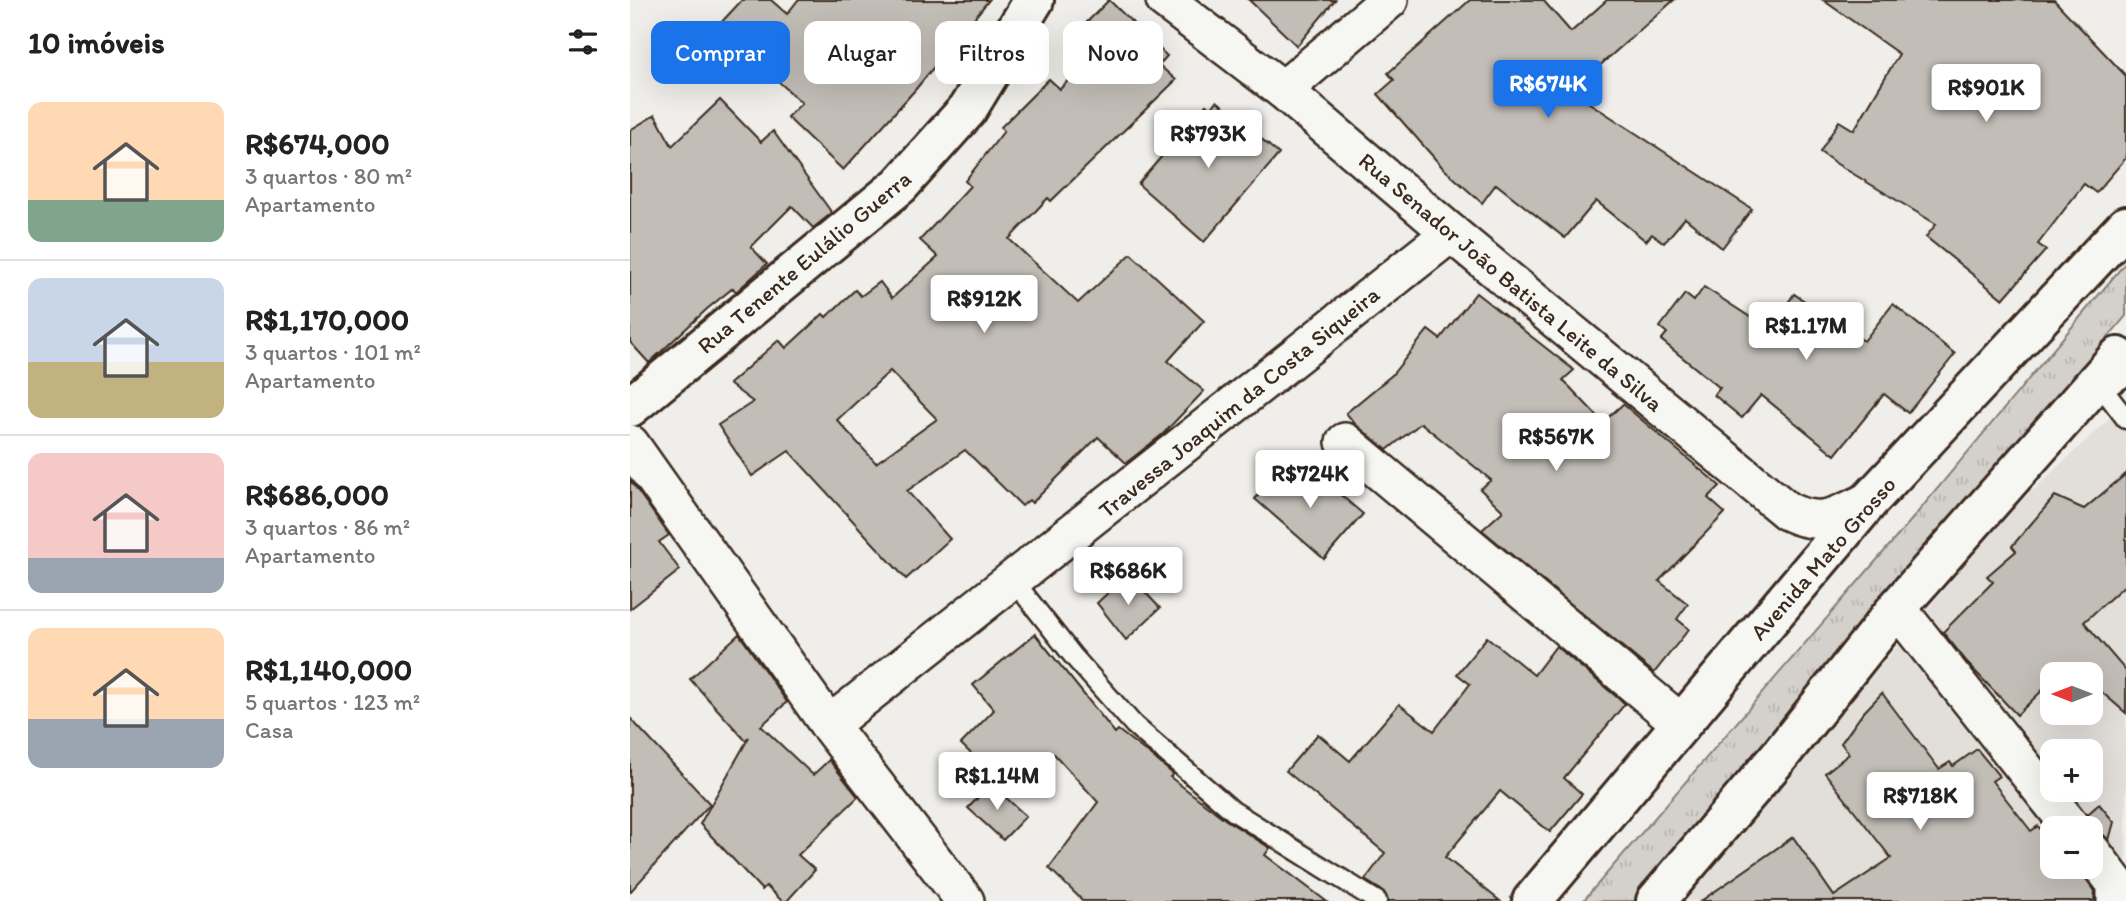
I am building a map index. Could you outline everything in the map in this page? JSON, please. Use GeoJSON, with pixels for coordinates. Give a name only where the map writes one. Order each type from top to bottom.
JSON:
{"type":"FeatureCollection","features":[{"type":"Feature","properties":{"kind":"main road","name":"Rua Tenente Eulálio Guerra"},"geometry":{"type":"LineString","coordinates":[[630,407],[900,185],[967,110],[1034,0]]}},
{"type":"Feature","properties":{"kind":"main road","name":"Avenida Mato Grosso"},"geometry":{"type":"LineString","coordinates":[[1532,901],[1869,500],[2126,226]]}},
{"type":"Feature","properties":{"kind":"main road"},"geometry":{"type":"LineString","coordinates":[[1656,901],[1781,754],[1897,608],[2112,373],[2126,347]]}},
{"type":"Feature","properties":{"kind":"street","name":"Rua Senador João Batista Leite da Silva"},"geometry":{"type":"LineString","coordinates":[[1165,0],[1283,90],[1451,233],[1787,510],[1814,520],[1838,515],[1869,500]]}},
{"type":"Feature","properties":{"kind":"street"},"geometry":{"type":"LineString","coordinates":[[1283,90],[1389,0]]}},
{"type":"Feature","properties":{"kind":"street","name":"Travessa Joaquim da Costa Siqueira"},"geometry":{"type":"LineString","coordinates":[[829,725],[1451,233]]}},
{"type":"Feature","properties":{"kind":"street"},"geometry":{"type":"LineString","coordinates":[[1345,442],[1682,724]]}},
{"type":"Feature","properties":{"kind":"street"},"geometry":{"type":"LineString","coordinates":[[630,444],[829,725],[965,901]]}},
{"type":"Feature","properties":{"kind":"street"},"geometry":{"type":"LineString","coordinates":[[1897,608],[2063,816]]}},
{"type":"Feature","properties":{"kind":"street"},"geometry":{"type":"LineString","coordinates":[[2103,867],[2116,884],[2116,901]]}},
{"type":"Feature","properties":{"kind":"lane"},"geometry":{"type":"LineString","coordinates":[[2112,373],[2126,419]]}},
{"type":"Feature","properties":{"kind":"lane"},"geometry":{"type":"LineString","coordinates":[[1014,581],[1073,656],[1134,725],[1233,811],[1377,901]]}},
{"type":"Feature","properties":{"kind":"shaded area"},"geometry":{"type":"Polygon","coordinates":[[[2126,403],[2126,870],[2103,841],[2103,816],[2083,816],[2071,802],[2103,802],[2103,739],[2040,739],[2040,762],[1922,615],[2017,505],[2126,403]]]}},
{"type":"Feature","properties":{"kind":"shaded area"},"geometry":{"type":"Polygon","coordinates":[[[1904,638],[2044,816],[2040,816],[2040,879],[2098,879],[2111,901],[1683,901],[1904,638]]]}},
{"type":"Feature","properties":{"kind":"green space"},"geometry":{"type":"Polygon","coordinates":[[[2126,262],[2126,316],[1635,901],[1583,901],[1913,518],[2126,262]]]}},
{"type":"Feature","properties":{"kind":"building"},"geometry":{"type":"Polygon","coordinates":[[[742,0],[771,0],[787,14],[798,0],[989,0],[972,21],[935,21],[935,66],[921,83],[921,21],[804,21],[804,84],[920,84],[843,170],[787,117],[802,103],[781,84],[790,84],[790,21],[723,21],[742,0]]]}},
{"type":"Feature","properties":{"kind":"building"},"geometry":{"type":"Polygon","coordinates":[[[1109,0],[1131,21],[1088,21],[1109,0]]]}},
{"type":"Feature","properties":{"kind":"building"},"geometry":{"type":"Polygon","coordinates":[[[1249,0],[1335,0],[1297,46],[1249,0]]]}},
{"type":"Feature","properties":{"kind":"building"},"geometry":{"type":"Polygon","coordinates":[[[1470,0],[1543,0],[1571,32],[1607,0],[1674,0],[1571,91],[1752,209],[1722,248],[1685,218],[1664,243],[1652,234],[1646,241],[1596,201],[1565,238],[1496,184],[1482,203],[1443,168],[1378,94],[1394,80],[1388,73],[1470,0]]]}},
{"type":"Feature","properties":{"kind":"building"},"geometry":{"type":"Polygon","coordinates":[[[1823,0],[2054,0],[2126,76],[2126,158],[2096,193],[2084,184],[2038,244],[2046,250],[2003,299],[1926,237],[1936,224],[1820,152],[1839,121],[1854,130],[1899,54],[1823,0]]]}},
{"type":"Feature","properties":{"kind":"building"},"geometry":{"type":"Polygon","coordinates":[[[1163,69],[1176,80],[1051,201],[1048,198],[1009,239],[1078,303],[1131,254],[1204,321],[1168,361],[1204,391],[1163,434],[1126,463],[1098,437],[1032,503],[1029,500],[1022,506],[965,450],[907,491],[950,539],[906,579],[789,451],[752,476],[718,425],[753,402],[729,384],[779,340],[786,348],[823,314],[826,317],[855,290],[861,296],[880,282],[892,298],[938,257],[920,240],[970,186],[965,181],[1004,131],[1001,127],[1044,84],[1049,84],[1049,79],[1060,89],[1065,84],[1163,84],[1163,69]],[[890,371],[837,420],[876,463],[937,419],[890,371]]]}},
{"type":"Feature","properties":{"kind":"building"},"geometry":{"type":"Polygon","coordinates":[[[720,100],[761,142],[773,131],[832,213],[813,228],[792,206],[751,247],[767,264],[736,292],[733,288],[707,309],[649,363],[630,342],[630,130],[655,115],[672,146],[720,100]]]}},
{"type":"Feature","properties":{"kind":"building"},"geometry":{"type":"Polygon","coordinates":[[[1217,101],[1279,154],[1204,242],[1138,184],[1206,105],[1211,109],[1217,101]]]}},
{"type":"Feature","properties":{"kind":"building"},"geometry":{"type":"Polygon","coordinates":[[[1704,287],[1770,330],[1794,294],[1864,341],[1893,304],[1955,354],[1908,413],[1884,394],[1835,455],[1761,395],[1742,418],[1714,395],[1720,388],[1661,340],[1667,333],[1660,327],[1685,294],[1694,301],[1704,287]]]}},
{"type":"Feature","properties":{"kind":"building"},"geometry":{"type":"Polygon","coordinates":[[[1476,293],[1574,370],[1563,380],[1603,422],[1623,404],[1720,486],[1708,498],[1725,513],[1659,581],[1688,604],[1677,619],[1689,629],[1654,673],[1482,530],[1503,511],[1480,489],[1491,480],[1421,423],[1387,450],[1355,424],[1346,413],[1392,375],[1428,330],[1440,339],[1476,293]]]}},
{"type":"Feature","properties":{"kind":"building"},"geometry":{"type":"Polygon","coordinates":[[[1308,467],[1363,514],[1324,559],[1255,499],[1280,469],[1295,482],[1308,467]]]}},
{"type":"Feature","properties":{"kind":"building"},"geometry":{"type":"Polygon","coordinates":[[[2126,474],[2126,584],[2084,622],[2126,671],[2126,713],[2104,694],[2104,662],[2040,662],[2040,693],[2017,715],[1971,667],[1943,632],[1993,582],[1987,576],[2016,551],[2012,546],[2055,496],[2084,509],[2126,474]]]}},
{"type":"Feature","properties":{"kind":"building"},"geometry":{"type":"Polygon","coordinates":[[[630,480],[669,535],[659,542],[680,570],[630,609],[630,480]]]}},
{"type":"Feature","properties":{"kind":"building"},"geometry":{"type":"Polygon","coordinates":[[[1128,574],[1160,608],[1126,640],[1097,603],[1128,574]]]}},
{"type":"Feature","properties":{"kind":"building"},"geometry":{"type":"Polygon","coordinates":[[[739,634],[787,702],[761,726],[813,775],[829,760],[858,797],[798,855],[815,870],[787,901],[782,901],[766,886],[762,890],[700,824],[749,737],[745,740],[690,679],[739,634]]]}},
{"type":"Feature","properties":{"kind":"building"},"geometry":{"type":"Polygon","coordinates":[[[1035,634],[1115,733],[1118,730],[1173,774],[1170,777],[1226,820],[1270,848],[1265,855],[1326,901],[1083,901],[1049,868],[1098,802],[1054,754],[1014,795],[961,744],[994,710],[973,685],[1035,634]]]}},
{"type":"Feature","properties":{"kind":"building"},"geometry":{"type":"Polygon","coordinates":[[[1487,637],[1534,675],[1556,646],[1625,704],[1564,778],[1582,794],[1550,832],[1500,791],[1445,857],[1500,901],[1388,901],[1384,892],[1365,880],[1385,853],[1286,771],[1318,734],[1350,761],[1399,704],[1434,731],[1470,684],[1457,674],[1487,637]]]}},
{"type":"Feature","properties":{"kind":"building"},"geometry":{"type":"Polygon","coordinates":[[[1882,693],[1939,769],[1950,762],[1953,766],[1977,749],[1999,776],[1992,781],[2031,831],[2038,826],[2040,828],[2040,879],[2086,879],[2095,891],[2094,901],[1701,901],[1793,837],[1834,896],[1891,858],[1825,773],[1849,754],[1841,743],[1882,693]]]}},
{"type":"Feature","properties":{"kind":"building"},"geometry":{"type":"Polygon","coordinates":[[[630,718],[710,804],[630,892],[630,718]]]}},
{"type":"Feature","properties":{"kind":"building"},"geometry":{"type":"Polygon","coordinates":[[[991,784],[1026,816],[1003,840],[968,808],[991,784]]]}},
{"type":"Feature","properties":{"kind":"building"},"geometry":{"type":"Polygon","coordinates":[[[2099,804],[2114,822],[2109,840],[2103,835],[2103,816],[2088,814],[2099,804]]]}}]}
